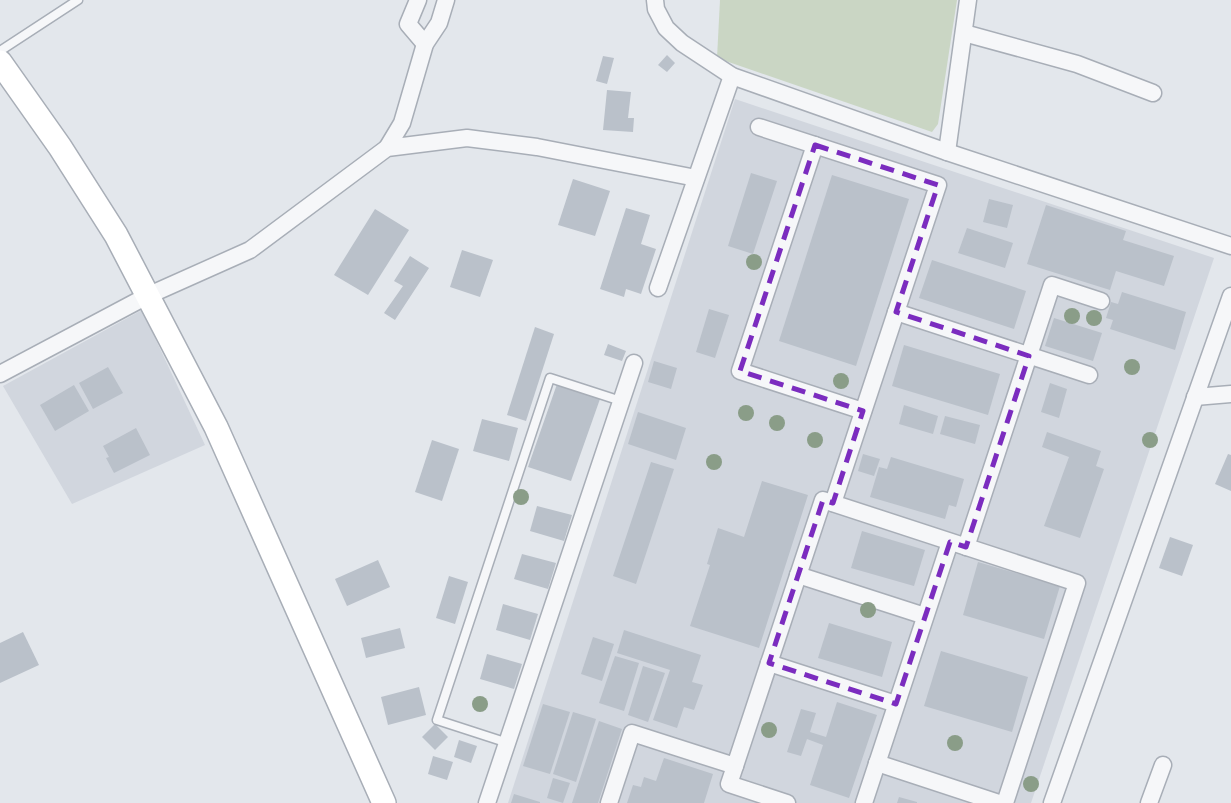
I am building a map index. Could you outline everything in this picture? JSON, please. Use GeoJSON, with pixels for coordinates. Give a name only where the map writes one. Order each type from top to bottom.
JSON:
{"type":"FeatureCollection","features":[{"type":"Feature","properties":{"kind":"main road"},"geometry":{"type":"LineString","coordinates":[[0,62],[60,147],[116,235],[216,428],[384,803]]}},
{"type":"Feature","properties":{"kind":"street"},"geometry":{"type":"LineString","coordinates":[[418,0],[408,24],[425,44]]}},
{"type":"Feature","properties":{"kind":"street"},"geometry":{"type":"LineString","coordinates":[[0,374],[147,296],[250,250],[387,148],[401,123],[425,44],[439,23],[446,0]]}},
{"type":"Feature","properties":{"kind":"street"},"geometry":{"type":"LineString","coordinates":[[655,0],[656,9],[666,28],[682,43],[732,76],[947,152],[1231,246]]}},
{"type":"Feature","properties":{"kind":"street"},"geometry":{"type":"LineString","coordinates":[[947,152],[968,0]]}},
{"type":"Feature","properties":{"kind":"street"},"geometry":{"type":"LineString","coordinates":[[964,33],[1077,64],[1153,93]]}},
{"type":"Feature","properties":{"kind":"street"},"geometry":{"type":"LineString","coordinates":[[658,288],[732,76]]}},
{"type":"Feature","properties":{"kind":"street"},"geometry":{"type":"LineString","coordinates":[[759,127],[938,185],[833,503]]}},
{"type":"Feature","properties":{"kind":"street"},"geometry":{"type":"LineString","coordinates":[[387,148],[467,138],[537,146],[696,178]]}},
{"type":"Feature","properties":{"kind":"street"},"geometry":{"type":"LineString","coordinates":[[815,145],[740,371],[863,411]]}},
{"type":"Feature","properties":{"kind":"street"},"geometry":{"type":"LineString","coordinates":[[864,803],[925,616],[958,544],[1029,356],[1052,285],[1101,301]]}},
{"type":"Feature","properties":{"kind":"street"},"geometry":{"type":"LineString","coordinates":[[1052,803],[1231,296]]}},
{"type":"Feature","properties":{"kind":"street"},"geometry":{"type":"LineString","coordinates":[[896,313],[1089,375]]}},
{"type":"Feature","properties":{"kind":"street"},"geometry":{"type":"LineString","coordinates":[[487,803],[634,363]]}},
{"type":"Feature","properties":{"kind":"street"},"geometry":{"type":"LineString","coordinates":[[1195,397],[1231,394]]}},
{"type":"Feature","properties":{"kind":"street"},"geometry":{"type":"LineString","coordinates":[[787,803],[729,784],[823,500],[1077,583],[1005,803]]}},
{"type":"Feature","properties":{"kind":"street"},"geometry":{"type":"LineString","coordinates":[[798,575],[925,616]]}},
{"type":"Feature","properties":{"kind":"street"},"geometry":{"type":"LineString","coordinates":[[769,663],[896,704]]}},
{"type":"Feature","properties":{"kind":"street"},"geometry":{"type":"LineString","coordinates":[[609,803],[632,733],[735,766]]}},
{"type":"Feature","properties":{"kind":"street"},"geometry":{"type":"LineString","coordinates":[[877,763],[999,803]]}},
{"type":"Feature","properties":{"kind":"street"},"geometry":{"type":"LineString","coordinates":[[1149,803],[1163,765]]}},
{"type":"Feature","properties":{"kind":"lane"},"geometry":{"type":"LineString","coordinates":[[0,51],[78,0]]}},
{"type":"Feature","properties":{"kind":"lane"},"geometry":{"type":"LineString","coordinates":[[508,743],[437,720],[550,378],[621,401]]}},
{"type":"Feature","properties":{"kind":"highlighted area"},"geometry":{"type":"Polygon","coordinates":[[[815,145],[938,185],[896,312],[1029,356],[966,547],[950,542],[896,704],[769,663],[823,500],[833,503],[863,411],[740,371],[815,145]]]}},
{"type":"Feature","properties":{"kind":"shaded area"},"geometry":{"type":"Polygon","coordinates":[[[735,99],[1214,258],[1031,803],[508,803],[735,99]]]}},
{"type":"Feature","properties":{"kind":"shaded area"},"geometry":{"type":"Polygon","coordinates":[[[142,310],[205,445],[72,504],[3,386],[142,310]]]}},
{"type":"Feature","properties":{"kind":"green space"},"geometry":{"type":"Polygon","coordinates":[[[720,0],[957,0],[938,124],[932,132],[717,58],[720,0]]]}},
{"type":"Feature","properties":{"kind":"building"},"geometry":{"type":"Polygon","coordinates":[[[667,55],[675,63],[667,72],[658,65],[667,55]]]}},
{"type":"Feature","properties":{"kind":"building"},"geometry":{"type":"Polygon","coordinates":[[[603,56],[614,58],[607,84],[596,81],[603,56]]]}},
{"type":"Feature","properties":{"kind":"building"},"geometry":{"type":"Polygon","coordinates":[[[607,90],[631,92],[628,118],[634,118],[633,132],[603,130],[607,90]]]}},
{"type":"Feature","properties":{"kind":"building"},"geometry":{"type":"Polygon","coordinates":[[[751,173],[777,181],[753,254],[728,246],[751,173]]]}},
{"type":"Feature","properties":{"kind":"building"},"geometry":{"type":"Polygon","coordinates":[[[832,175],[909,199],[856,366],[779,341],[832,175]]]}},
{"type":"Feature","properties":{"kind":"building"},"geometry":{"type":"Polygon","coordinates":[[[573,179],[610,191],[595,236],[558,225],[573,179]]]}},
{"type":"Feature","properties":{"kind":"building"},"geometry":{"type":"Polygon","coordinates":[[[989,199],[1013,205],[1007,228],[983,222],[989,199]]]}},
{"type":"Feature","properties":{"kind":"building"},"geometry":{"type":"Polygon","coordinates":[[[1046,205],[1126,231],[1123,240],[1174,256],[1164,286],[1116,271],[1110,290],[1027,264],[1046,205]]]}},
{"type":"Feature","properties":{"kind":"building"},"geometry":{"type":"Polygon","coordinates":[[[626,208],[650,215],[641,244],[656,249],[641,294],[626,289],[624,297],[600,289],[626,208]]]}},
{"type":"Feature","properties":{"kind":"building"},"geometry":{"type":"Polygon","coordinates":[[[375,209],[409,230],[368,295],[334,275],[375,209]]]}},
{"type":"Feature","properties":{"kind":"building"},"geometry":{"type":"Polygon","coordinates":[[[967,228],[1013,243],[1005,268],[958,253],[967,228]]]}},
{"type":"Feature","properties":{"kind":"building"},"geometry":{"type":"Polygon","coordinates":[[[462,250],[493,260],[480,297],[450,287],[462,250]]]}},
{"type":"Feature","properties":{"kind":"building"},"geometry":{"type":"Polygon","coordinates":[[[410,256],[429,268],[395,320],[384,313],[403,286],[394,281],[410,256]]]}},
{"type":"Feature","properties":{"kind":"building"},"geometry":{"type":"Polygon","coordinates":[[[932,260],[1026,291],[1014,329],[919,298],[932,260]]]}},
{"type":"Feature","properties":{"kind":"building"},"geometry":{"type":"Polygon","coordinates":[[[1122,292],[1186,312],[1175,350],[1110,329],[1113,320],[1106,318],[1111,302],[1118,304],[1122,292]]]}},
{"type":"Feature","properties":{"kind":"building"},"geometry":{"type":"Polygon","coordinates":[[[709,309],[729,315],[715,358],[696,352],[709,309]]]}},
{"type":"Feature","properties":{"kind":"building"},"geometry":{"type":"Polygon","coordinates":[[[1054,318],[1102,333],[1093,361],[1045,346],[1054,318]]]}},
{"type":"Feature","properties":{"kind":"building"},"geometry":{"type":"Polygon","coordinates":[[[535,327],[554,334],[526,421],[507,415],[535,327]]]}},
{"type":"Feature","properties":{"kind":"building"},"geometry":{"type":"Polygon","coordinates":[[[608,344],[626,351],[622,361],[604,355],[608,344]]]}},
{"type":"Feature","properties":{"kind":"building"},"geometry":{"type":"Polygon","coordinates":[[[904,345],[1000,374],[988,415],[892,386],[904,345]]]}},
{"type":"Feature","properties":{"kind":"building"},"geometry":{"type":"Polygon","coordinates":[[[654,361],[677,368],[671,389],[648,382],[654,361]]]}},
{"type":"Feature","properties":{"kind":"building"},"geometry":{"type":"Polygon","coordinates":[[[108,367],[123,393],[93,409],[79,383],[108,367]]]}},
{"type":"Feature","properties":{"kind":"building"},"geometry":{"type":"Polygon","coordinates":[[[1050,383],[1067,389],[1059,418],[1041,412],[1050,383]]]}},
{"type":"Feature","properties":{"kind":"building"},"geometry":{"type":"Polygon","coordinates":[[[557,384],[600,399],[571,481],[528,467],[557,384]]]}},
{"type":"Feature","properties":{"kind":"building"},"geometry":{"type":"Polygon","coordinates":[[[74,385],[89,411],[55,431],[40,405],[74,385]]]}},
{"type":"Feature","properties":{"kind":"building"},"geometry":{"type":"Polygon","coordinates":[[[904,405],[938,416],[933,434],[899,424],[904,405]]]}},
{"type":"Feature","properties":{"kind":"building"},"geometry":{"type":"Polygon","coordinates":[[[638,412],[686,428],[676,460],[628,444],[638,412]]]}},
{"type":"Feature","properties":{"kind":"building"},"geometry":{"type":"Polygon","coordinates":[[[945,416],[980,425],[975,444],[940,434],[945,416]]]}},
{"type":"Feature","properties":{"kind":"building"},"geometry":{"type":"Polygon","coordinates":[[[482,419],[518,428],[509,461],[473,451],[482,419]]]}},
{"type":"Feature","properties":{"kind":"building"},"geometry":{"type":"Polygon","coordinates":[[[136,428],[150,455],[114,473],[103,446],[136,428]]]}},
{"type":"Feature","properties":{"kind":"building"},"geometry":{"type":"Polygon","coordinates":[[[1047,432],[1101,451],[1096,466],[1104,469],[1080,538],[1044,526],[1069,457],[1042,447],[1047,432]]]}},
{"type":"Feature","properties":{"kind":"building"},"geometry":{"type":"Polygon","coordinates":[[[432,440],[459,449],[442,501],[415,492],[432,440]]]}},
{"type":"Feature","properties":{"kind":"building"},"geometry":{"type":"Polygon","coordinates":[[[863,454],[880,459],[874,476],[858,471],[863,454]]]}},
{"type":"Feature","properties":{"kind":"building"},"geometry":{"type":"Polygon","coordinates":[[[1228,454],[1231,455],[1231,491],[1215,484],[1228,454]]]}},
{"type":"Feature","properties":{"kind":"building"},"geometry":{"type":"Polygon","coordinates":[[[891,457],[964,479],[956,507],[949,505],[945,519],[870,497],[879,467],[887,469],[891,457]]]}},
{"type":"Feature","properties":{"kind":"building"},"geometry":{"type":"Polygon","coordinates":[[[651,462],[674,469],[636,584],[613,576],[651,462]]]}},
{"type":"Feature","properties":{"kind":"building"},"geometry":{"type":"Polygon","coordinates":[[[762,481],[808,495],[759,648],[690,626],[710,565],[707,564],[718,528],[744,537],[762,481]]]}},
{"type":"Feature","properties":{"kind":"building"},"geometry":{"type":"Polygon","coordinates":[[[537,506],[572,515],[564,541],[530,531],[537,506]]]}},
{"type":"Feature","properties":{"kind":"building"},"geometry":{"type":"Polygon","coordinates":[[[862,531],[925,550],[914,586],[851,568],[862,531]]]}},
{"type":"Feature","properties":{"kind":"building"},"geometry":{"type":"Polygon","coordinates":[[[1170,537],[1193,545],[1182,576],[1159,568],[1170,537]]]}},
{"type":"Feature","properties":{"kind":"building"},"geometry":{"type":"Polygon","coordinates":[[[522,554],[556,563],[548,589],[514,579],[522,554]]]}},
{"type":"Feature","properties":{"kind":"building"},"geometry":{"type":"Polygon","coordinates":[[[378,560],[390,587],[347,606],[335,579],[378,560]]]}},
{"type":"Feature","properties":{"kind":"building"},"geometry":{"type":"Polygon","coordinates":[[[978,562],[1060,586],[1044,639],[963,615],[978,562]]]}},
{"type":"Feature","properties":{"kind":"building"},"geometry":{"type":"Polygon","coordinates":[[[449,576],[468,582],[455,624],[436,618],[449,576]]]}},
{"type":"Feature","properties":{"kind":"building"},"geometry":{"type":"Polygon","coordinates":[[[503,604],[538,614],[530,640],[496,630],[503,604]]]}},
{"type":"Feature","properties":{"kind":"building"},"geometry":{"type":"Polygon","coordinates":[[[829,623],[892,642],[882,677],[818,658],[829,623]]]}},
{"type":"Feature","properties":{"kind":"building"},"geometry":{"type":"Polygon","coordinates":[[[400,628],[405,648],[366,658],[361,638],[400,628]]]}},
{"type":"Feature","properties":{"kind":"building"},"geometry":{"type":"Polygon","coordinates":[[[624,630],[701,655],[692,682],[703,685],[694,710],[684,707],[677,728],[653,720],[670,670],[617,653],[624,630]]]}},
{"type":"Feature","properties":{"kind":"building"},"geometry":{"type":"Polygon","coordinates":[[[23,632],[39,665],[0,683],[0,643],[23,632]]]}},
{"type":"Feature","properties":{"kind":"building"},"geometry":{"type":"Polygon","coordinates":[[[593,637],[614,644],[602,681],[581,674],[593,637]]]}},
{"type":"Feature","properties":{"kind":"building"},"geometry":{"type":"Polygon","coordinates":[[[941,651],[1028,677],[1012,732],[924,706],[941,651]]]}},
{"type":"Feature","properties":{"kind":"building"},"geometry":{"type":"Polygon","coordinates":[[[487,654],[522,664],[514,689],[480,679],[487,654]]]}},
{"type":"Feature","properties":{"kind":"building"},"geometry":{"type":"Polygon","coordinates":[[[615,656],[639,663],[624,711],[599,703],[615,656]]]}},
{"type":"Feature","properties":{"kind":"building"},"geometry":{"type":"Polygon","coordinates":[[[643,666],[665,673],[648,722],[628,715],[643,666]]]}},
{"type":"Feature","properties":{"kind":"building"},"geometry":{"type":"Polygon","coordinates":[[[419,687],[426,715],[388,725],[381,697],[419,687]]]}},
{"type":"Feature","properties":{"kind":"building"},"geometry":{"type":"Polygon","coordinates":[[[837,702],[877,715],[849,798],[810,785],[823,745],[807,739],[801,756],[787,752],[801,709],[816,713],[810,732],[826,737],[837,702]]]}},
{"type":"Feature","properties":{"kind":"building"},"geometry":{"type":"Polygon","coordinates":[[[543,704],[570,712],[550,774],[523,766],[543,704]]]}},
{"type":"Feature","properties":{"kind":"building"},"geometry":{"type":"Polygon","coordinates":[[[573,712],[596,719],[576,782],[553,774],[573,712]]]}},
{"type":"Feature","properties":{"kind":"building"},"geometry":{"type":"Polygon","coordinates":[[[599,721],[622,729],[598,803],[572,803],[599,721]]]}},
{"type":"Feature","properties":{"kind":"building"},"geometry":{"type":"Polygon","coordinates":[[[435,724],[448,737],[435,750],[422,737],[435,724]]]}},
{"type":"Feature","properties":{"kind":"building"},"geometry":{"type":"Polygon","coordinates":[[[459,740],[477,746],[471,763],[454,757],[459,740]]]}},
{"type":"Feature","properties":{"kind":"building"},"geometry":{"type":"Polygon","coordinates":[[[433,756],[453,762],[447,780],[428,774],[433,756]]]}},
{"type":"Feature","properties":{"kind":"building"},"geometry":{"type":"Polygon","coordinates":[[[664,758],[713,774],[704,803],[627,803],[633,785],[641,787],[644,777],[656,781],[664,758]]]}},
{"type":"Feature","properties":{"kind":"building"},"geometry":{"type":"Polygon","coordinates":[[[553,778],[570,783],[563,803],[547,798],[553,778]]]}},
{"type":"Feature","properties":{"kind":"building"},"geometry":{"type":"Polygon","coordinates":[[[514,794],[540,802],[540,803],[511,803],[514,794]]]}},
{"type":"Feature","properties":{"kind":"building"},"geometry":{"type":"Polygon","coordinates":[[[899,797],[917,802],[917,803],[897,803],[899,797]]]}}]}
